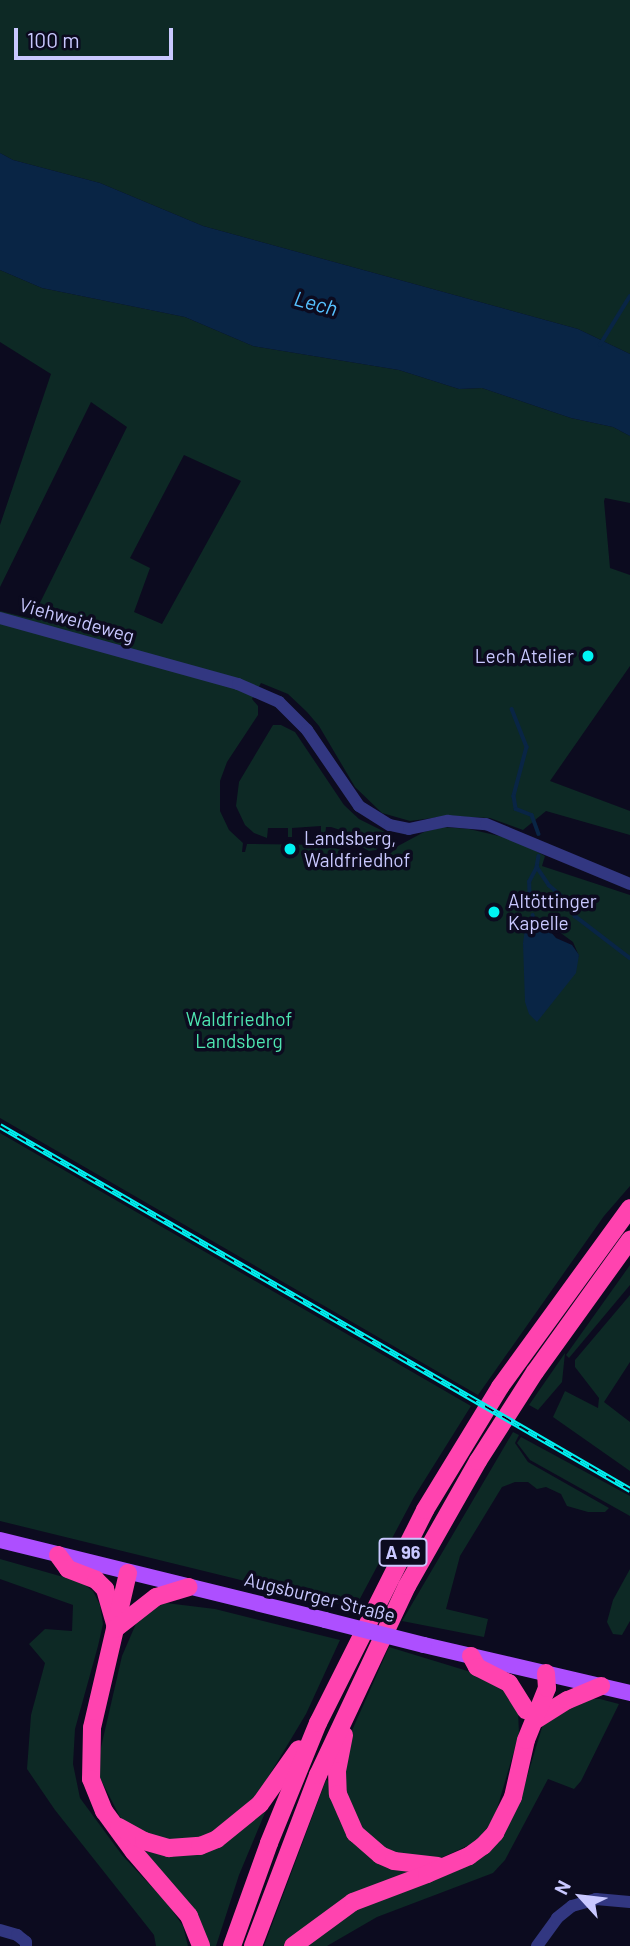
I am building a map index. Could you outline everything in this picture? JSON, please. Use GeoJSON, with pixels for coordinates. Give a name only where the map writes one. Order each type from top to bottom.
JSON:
{"type":"FeatureCollection","features":[{"type":"Feature","properties":{"kind":"highway","name":"A 96"},"geometry":{"type":"LineString","coordinates":[[232,1946],[269,1843],[318,1723],[390,1577],[460,1451],[546,1320],[630,1208]]}},
{"type":"Feature","properties":{"kind":"highway","name":"A 96"},"geometry":{"type":"LineString","coordinates":[[253,1946],[292,1836],[365,1670],[407,1586],[478,1461],[561,1332],[630,1240]]}},
{"type":"Feature","properties":{"kind":"highway"},"geometry":{"type":"LineString","coordinates":[[58,1555],[68,1569],[96,1580],[105,1589],[116,1629]]}},
{"type":"Feature","properties":{"kind":"highway"},"geometry":{"type":"LineString","coordinates":[[128,1573],[89,1754],[96,1797],[115,1825],[189,1916],[201,1946]]}},
{"type":"Feature","properties":{"kind":"highway"},"geometry":{"type":"LineString","coordinates":[[116,1629],[156,1597],[189,1587]]}},
{"type":"Feature","properties":{"kind":"highway"},"geometry":{"type":"LineString","coordinates":[[471,1656],[477,1667],[509,1684],[531,1715]]}},
{"type":"Feature","properties":{"kind":"highway"},"geometry":{"type":"LineString","coordinates":[[365,1670],[342,1741],[337,1771],[338,1794],[345,1815],[355,1833],[380,1855],[407,1864],[441,1867]]}},
{"type":"Feature","properties":{"kind":"highway"},"geometry":{"type":"LineString","coordinates":[[293,1946],[313,1928],[353,1902],[469,1856],[495,1833],[513,1797],[536,1682],[546,1673]]}},
{"type":"Feature","properties":{"kind":"highway"},"geometry":{"type":"LineString","coordinates":[[531,1715],[601,1686]]}},
{"type":"Feature","properties":{"kind":"highway"},"geometry":{"type":"LineString","coordinates":[[115,1825],[144,1841],[169,1848],[200,1846],[216,1839],[260,1804],[318,1723]]}},
{"type":"Feature","properties":{"kind":"main road","name":"Augsburger Straße"},"geometry":{"type":"LineString","coordinates":[[0,1540],[630,1693]]}},
{"type":"Feature","properties":{"kind":"street","name":"Viehweideweg"},"geometry":{"type":"LineString","coordinates":[[0,618],[238,684],[279,702],[307,730],[359,806],[390,825],[409,829],[449,821],[486,824],[630,884]]}},
{"type":"Feature","properties":{"kind":"street"},"geometry":{"type":"LineString","coordinates":[[537,1946],[557,1918],[572,1906],[596,1899],[630,1902]]}},
{"type":"Feature","properties":{"kind":"street"},"geometry":{"type":"LineString","coordinates":[[0,1930],[7,1946]]}},
{"type":"Feature","properties":{"kind":"street"},"geometry":{"type":"LineString","coordinates":[[0,1930],[18,1935],[26,1942],[26,1946]]}},
{"type":"Feature","properties":{"kind":"green space"},"geometry":{"type":"Polygon","coordinates":[[[0,0],[630,0],[630,354],[578,329],[203,226],[100,183],[13,160],[0,153],[0,0]]]}},
{"type":"Feature","properties":{"kind":"green space","name":"Waldfriedhof Landsberg"},"geometry":{"type":"Polygon","coordinates":[[[0,270],[42,288],[185,317],[253,346],[399,370],[459,389],[482,388],[571,418],[613,427],[630,436],[630,503],[605,498],[604,501],[610,568],[630,575],[630,666],[550,781],[630,811],[630,835],[546,811],[523,830],[490,818],[447,816],[410,821],[382,813],[355,787],[319,726],[307,712],[288,694],[261,683],[252,699],[258,706],[258,715],[227,762],[220,781],[220,811],[229,830],[243,843],[242,852],[245,852],[247,844],[323,845],[383,861],[398,846],[424,832],[443,827],[469,829],[516,840],[545,856],[542,866],[630,895],[630,1186],[604,1216],[478,1395],[0,1118],[0,611],[32,619],[127,427],[91,402],[0,587],[0,525],[51,374],[0,342],[0,270]],[[184,455],[130,558],[150,568],[134,612],[162,624],[241,481],[184,455]],[[534,920],[523,943],[537,1021],[579,956],[573,942],[543,920],[534,920]]]}},
{"type":"Feature","properties":{"kind":"green space"},"geometry":{"type":"Polygon","coordinates":[[[273,725],[281,725],[295,732],[344,805],[359,819],[385,832],[388,838],[376,850],[369,851],[353,842],[356,835],[331,827],[326,827],[325,836],[321,836],[321,826],[292,828],[292,837],[288,837],[288,828],[268,828],[267,838],[254,833],[245,825],[236,806],[239,782],[273,725]]]}},
{"type":"Feature","properties":{"kind":"green space"},"geometry":{"type":"Polygon","coordinates":[[[0,1133],[471,1406],[414,1497],[355,1608],[0,1521],[0,1133]]]}},
{"type":"Feature","properties":{"kind":"green space"},"geometry":{"type":"Polygon","coordinates":[[[630,1265],[630,1285],[569,1358],[566,1355],[630,1265]]]}},
{"type":"Feature","properties":{"kind":"green space"},"geometry":{"type":"Polygon","coordinates":[[[630,1295],[630,1362],[604,1402],[630,1422],[630,1471],[553,1417],[565,1391],[598,1408],[599,1398],[575,1367],[575,1360],[630,1295]]]}},
{"type":"Feature","properties":{"kind":"green space"},"geometry":{"type":"Polygon","coordinates":[[[565,1353],[562,1382],[538,1410],[529,1405],[565,1353]]]}},
{"type":"Feature","properties":{"kind":"green space"},"geometry":{"type":"Polygon","coordinates":[[[513,1432],[519,1435],[515,1443],[528,1462],[609,1508],[605,1512],[588,1512],[567,1506],[561,1494],[546,1487],[537,1489],[528,1482],[515,1482],[502,1487],[460,1556],[446,1609],[488,1619],[484,1637],[402,1621],[513,1432]]]}},
{"type":"Feature","properties":{"kind":"green space"},"geometry":{"type":"Polygon","coordinates":[[[521,1437],[630,1496],[630,1516],[530,1460],[517,1443],[521,1437]]]}},
{"type":"Feature","properties":{"kind":"green space"},"geometry":{"type":"Polygon","coordinates":[[[0,1559],[81,1582],[93,1591],[100,1605],[103,1624],[75,1729],[73,1764],[80,1798],[122,1855],[167,1903],[183,1926],[188,1946],[156,1946],[154,1935],[55,1810],[27,1769],[31,1715],[45,1663],[29,1644],[45,1629],[72,1631],[73,1605],[0,1579],[0,1559]]]}},
{"type":"Feature","properties":{"kind":"green space"},"geometry":{"type":"Polygon","coordinates":[[[630,1569],[630,1621],[622,1635],[613,1634],[607,1622],[613,1600],[630,1569]]]}},
{"type":"Feature","properties":{"kind":"green space"},"geometry":{"type":"Polygon","coordinates":[[[166,1603],[215,1609],[340,1640],[306,1714],[255,1799],[216,1833],[185,1844],[147,1837],[121,1819],[99,1776],[99,1756],[122,1656],[138,1619],[152,1607],[166,1603]]]}},
{"type":"Feature","properties":{"kind":"green space"},"geometry":{"type":"Polygon","coordinates":[[[389,1647],[497,1680],[518,1710],[519,1734],[494,1819],[476,1842],[434,1861],[399,1856],[369,1840],[343,1793],[346,1744],[389,1647]]]}},
{"type":"Feature","properties":{"kind":"green space"},"geometry":{"type":"Polygon","coordinates":[[[579,1699],[600,1699],[619,1704],[581,1781],[574,1789],[548,1779],[505,1860],[493,1873],[377,1917],[327,1946],[299,1946],[353,1906],[452,1869],[521,1797],[543,1724],[579,1699]]]}},
{"type":"Feature","properties":{"kind":"green space"},"geometry":{"type":"Polygon","coordinates":[[[326,1780],[330,1781],[339,1820],[351,1838],[407,1871],[406,1876],[286,1946],[264,1946],[326,1780]]]}},
{"type":"Feature","properties":{"kind":"green space"},"geometry":{"type":"Polygon","coordinates":[[[272,1796],[239,1875],[216,1946],[205,1946],[144,1851],[169,1856],[198,1853],[272,1796]]]}},
{"type":"Feature","properties":{"kind":"water","name":"Lech"},"geometry":{"type":"Polygon","coordinates":[[[0,153],[13,160],[100,183],[203,226],[578,329],[630,354],[630,436],[613,427],[571,418],[482,388],[459,389],[399,370],[253,346],[185,317],[42,288],[0,270],[0,153]]]}},
{"type":"Feature","properties":{"kind":"water"},"geometry":{"type":"Polygon","coordinates":[[[534,919],[541,921],[556,938],[572,945],[579,955],[576,973],[537,1022],[529,1014],[525,1002],[523,943],[525,929],[534,919]]]}},
{"type":"Feature","properties":{"kind":"waterway"},"geometry":{"type":"LineString","coordinates":[[600,345],[630,296]]}},
{"type":"Feature","properties":{"kind":"waterway"},"geometry":{"type":"LineString","coordinates":[[512,709],[527,747],[514,796],[516,809],[532,815],[539,834]]}},
{"type":"Feature","properties":{"kind":"waterway"},"geometry":{"type":"LineString","coordinates":[[539,856],[537,867],[549,885],[570,903],[575,916],[630,958]]}},
{"type":"Feature","properties":{"kind":"waterway"},"geometry":{"type":"LineString","coordinates":[[530,907],[529,882],[537,867]]}},
{"type":"Feature","properties":{"kind":"waterway"},"geometry":{"type":"LineString","coordinates":[[533,915],[534,919]]}},
{"type":"Feature","properties":{"kind":"railway"},"geometry":{"type":"LineString","coordinates":[[0,1126],[630,1490]]}},
{"type":"Feature","properties":{"kind":"place","name":"Lech Atelier"},"geometry":{"type":"Point","coordinates":[588,656]}},
{"type":"Feature","properties":{"kind":"place","name":"Landsberg, Waldfriedhof"},"geometry":{"type":"Point","coordinates":[290,849]}},
{"type":"Feature","properties":{"kind":"place","name":"Altöttinger Kapelle"},"geometry":{"type":"Point","coordinates":[494,912]}}]}
